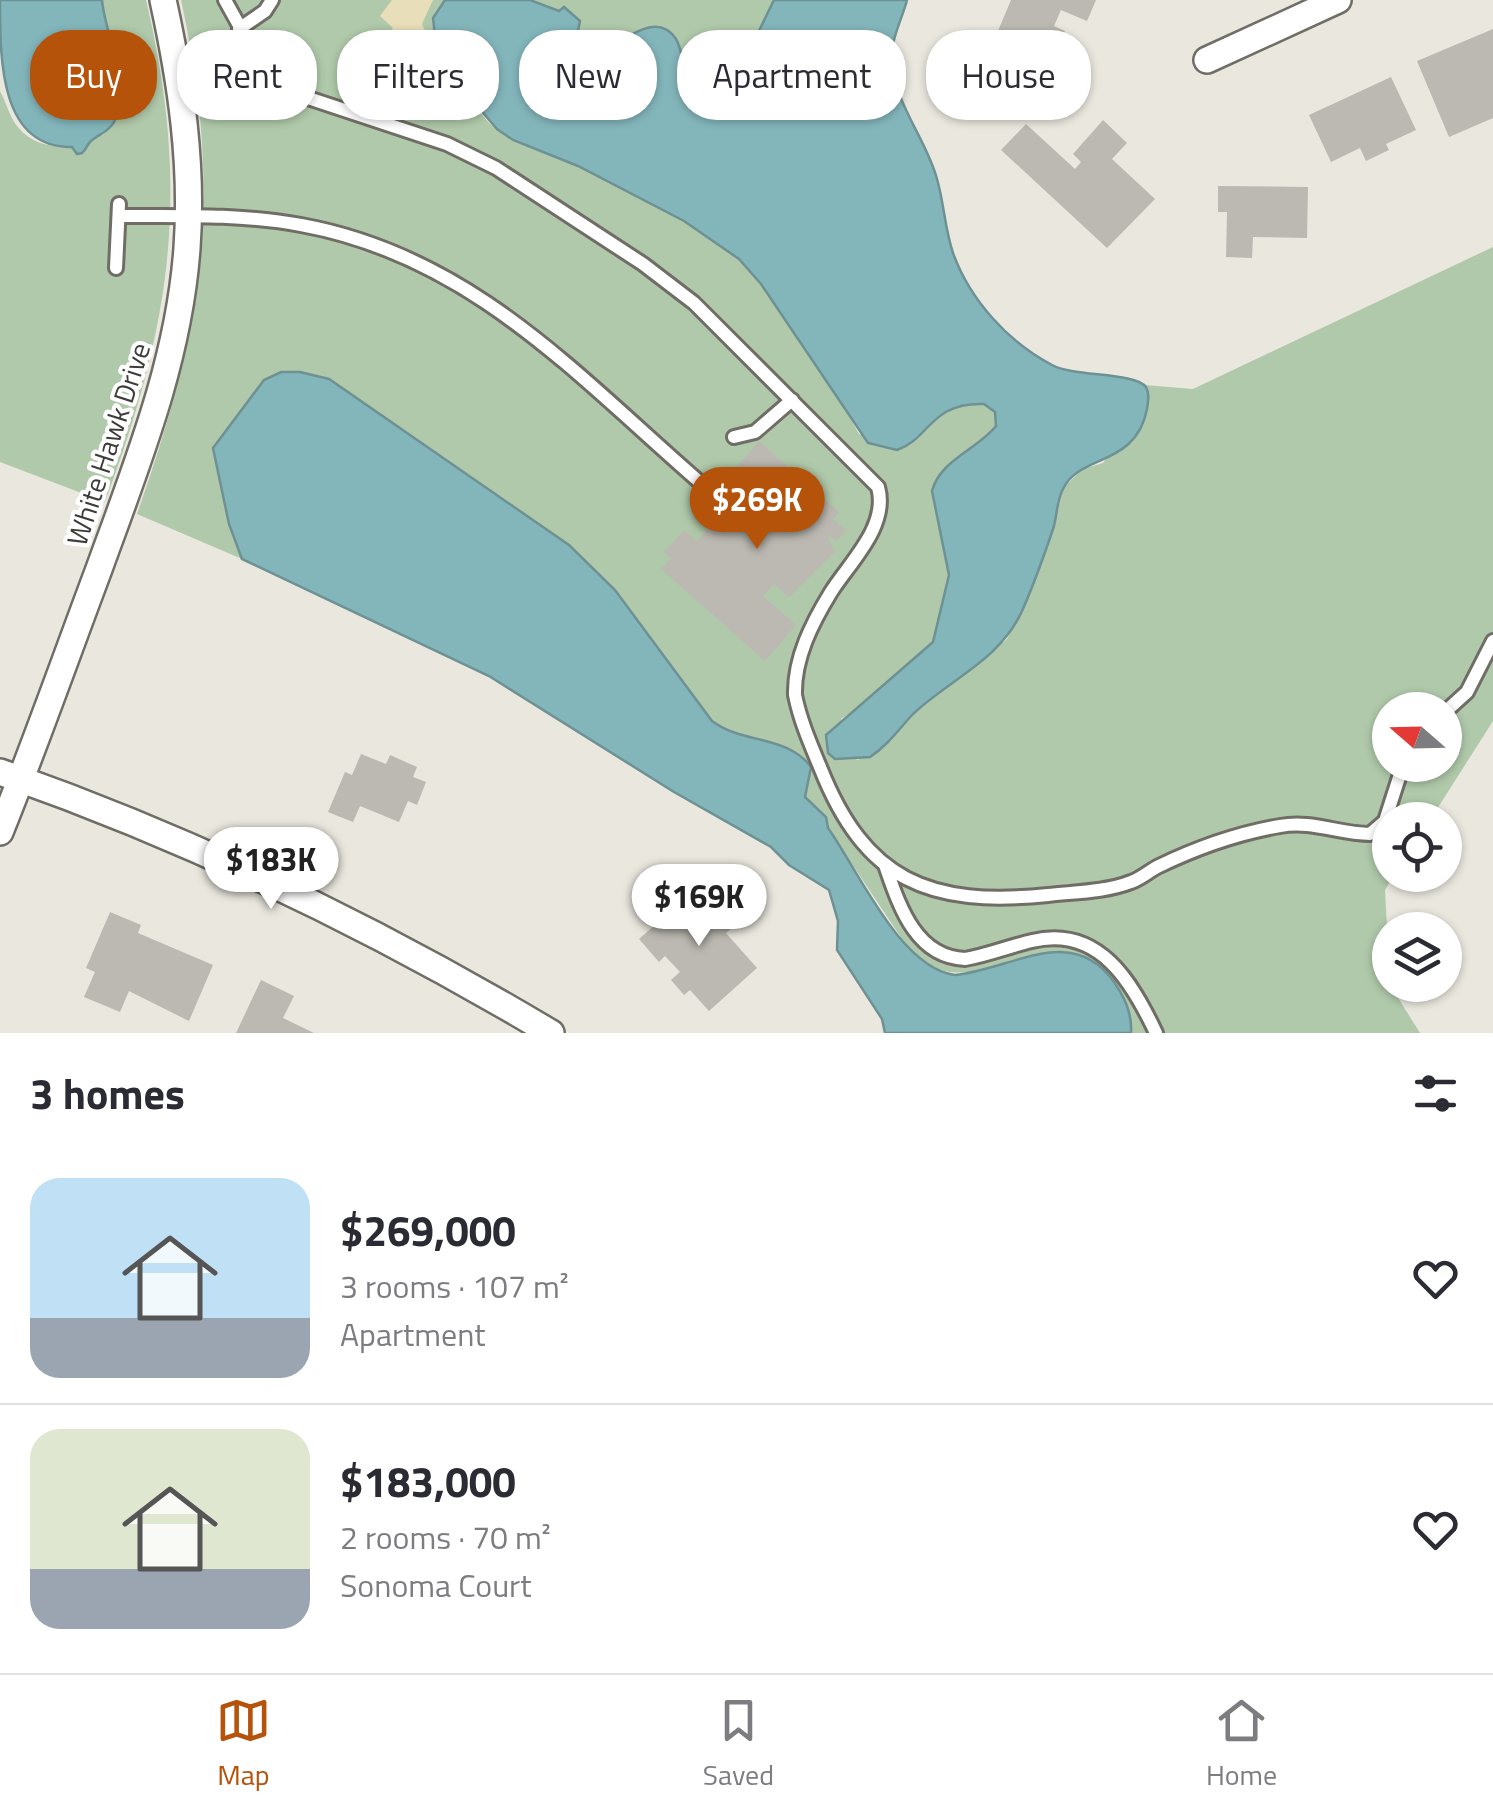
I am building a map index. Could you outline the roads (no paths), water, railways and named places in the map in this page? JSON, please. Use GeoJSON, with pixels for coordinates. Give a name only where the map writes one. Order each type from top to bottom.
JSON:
{"type":"FeatureCollection","features":[{"type":"Feature","properties":{"kind":"street","name":"White Hawk Drive"},"geometry":{"type":"LineString","coordinates":[[0,832],[10,776],[159,402],[183,288],[188,217],[186,132],[163,0]]}},
{"type":"Feature","properties":{"kind":"street"},"geometry":{"type":"LineString","coordinates":[[1207,60],[1338,0]]}},
{"type":"Feature","properties":{"kind":"street"},"geometry":{"type":"LineString","coordinates":[[10,776],[168,836],[274,882],[392,942],[551,1033]]}},
{"type":"Feature","properties":{"kind":"lane"},"geometry":{"type":"LineString","coordinates":[[224,0],[260,63],[290,92],[448,144],[496,168],[594,230],[694,304],[878,487],[881,498],[862,552],[832,592],[805,641],[794,674],[799,714],[838,814],[885,865],[925,888],[961,897],[1014,898],[1106,888],[1131,882],[1158,867],[1229,840],[1282,825],[1306,823],[1370,834],[1386,820],[1398,782]]}},
{"type":"Feature","properties":{"kind":"lane"},"geometry":{"type":"LineString","coordinates":[[238,29],[265,11],[272,0]]}},
{"type":"Feature","properties":{"kind":"lane"},"geometry":{"type":"LineString","coordinates":[[116,268],[119,210],[297,224],[369,242],[430,266],[506,314],[703,485]]}},
{"type":"Feature","properties":{"kind":"lane"},"geometry":{"type":"LineString","coordinates":[[734,437],[755,432],[792,400]]}},
{"type":"Feature","properties":{"kind":"lane"},"geometry":{"type":"LineString","coordinates":[[1462,697],[1493,641]]}},
{"type":"Feature","properties":{"kind":"lane"},"geometry":{"type":"LineString","coordinates":[[885,865],[912,927],[937,952],[965,959],[1053,938],[1092,947],[1109,958],[1137,993],[1156,1033]]}},
{"type":"Feature","properties":{"kind":"water"},"geometry":{"type":"Polygon","coordinates":[[[0,0],[102,0],[108,30],[30,30],[30,120],[114,120],[112,126],[77,154],[72,147],[48,143],[30,133],[9,97],[1,49],[0,0]]]}},
{"type":"Feature","properties":{"kind":"water"},"geometry":{"type":"Polygon","coordinates":[[[445,0],[530,0],[559,11],[564,7],[580,21],[578,30],[519,30],[519,120],[657,120],[657,30],[640,30],[657,27],[667,30],[677,42],[677,120],[906,120],[906,109],[932,163],[950,244],[960,270],[992,318],[1020,344],[1052,365],[1130,379],[1146,387],[1147,409],[1141,428],[1131,441],[1120,451],[1081,470],[1063,489],[1043,558],[1013,628],[988,656],[927,702],[870,757],[835,759],[828,753],[826,735],[933,642],[949,575],[932,491],[943,471],[996,426],[995,412],[984,404],[952,409],[897,450],[868,443],[761,284],[739,259],[684,221],[497,129],[489,120],[499,120],[499,30],[434,30],[433,18],[445,0]]]}},
{"type":"Feature","properties":{"kind":"water"},"geometry":{"type":"Polygon","coordinates":[[[774,0],[907,0],[897,30],[759,30],[774,0]]]}},
{"type":"Feature","properties":{"kind":"water"},"geometry":{"type":"Polygon","coordinates":[[[281,372],[329,379],[569,545],[615,590],[712,721],[777,744],[801,757],[811,767],[805,797],[826,817],[828,828],[882,915],[916,955],[955,975],[1040,954],[1079,955],[1097,964],[1114,982],[1127,1006],[1131,1033],[885,1033],[882,1019],[837,950],[838,921],[829,890],[789,865],[771,847],[674,792],[489,676],[242,559],[229,524],[213,448],[264,380],[281,372]]]}}]}
